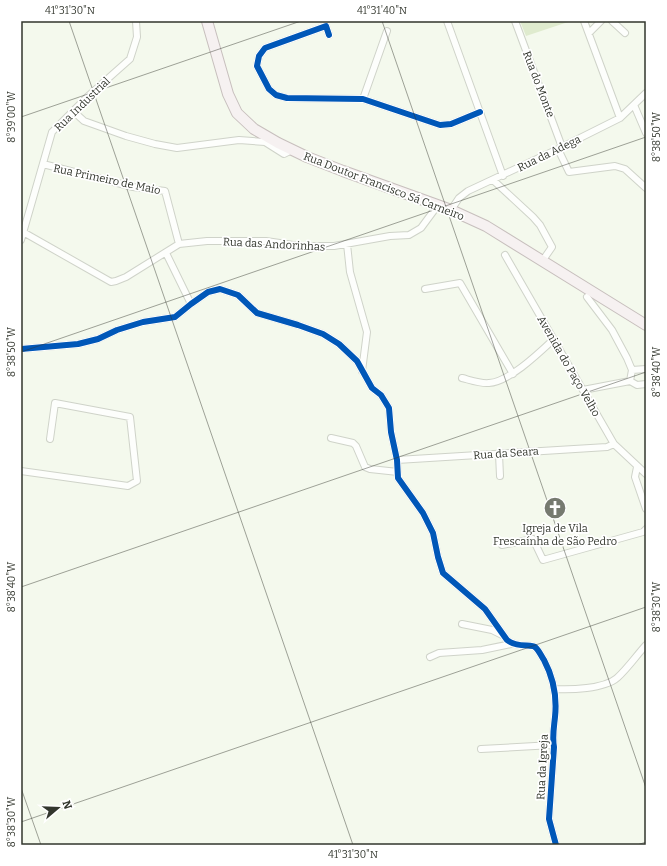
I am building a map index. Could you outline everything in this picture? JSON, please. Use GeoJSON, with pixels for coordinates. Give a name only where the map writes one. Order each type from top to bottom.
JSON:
{"type":"FeatureCollection","features":[{"type":"Feature","properties":{"kind":"main road","name":"Rua Doutor Francisco Sá Carneiro"},"geometry":{"type":"LineString","coordinates":[[207,21],[228,94],[237,113],[254,129],[278,144],[292,150],[343,171],[451,210],[486,226],[643,322]]}},
{"type":"Feature","properties":{"kind":"street","name":"Rua Industrial"},"geometry":{"type":"LineString","coordinates":[[21,240],[52,132],[86,98],[130,59],[137,37],[136,21]]}},
{"type":"Feature","properties":{"kind":"street"},"geometry":{"type":"LineString","coordinates":[[448,21],[503,176]]}},
{"type":"Feature","properties":{"kind":"street","name":"Rua do Monte"},"geometry":{"type":"LineString","coordinates":[[515,21],[569,172],[616,166],[626,169],[646,188]]}},
{"type":"Feature","properties":{"kind":"street"},"geometry":{"type":"LineString","coordinates":[[584,21],[620,118]]}},
{"type":"Feature","properties":{"kind":"street"},"geometry":{"type":"LineString","coordinates":[[589,33],[601,21]]}},
{"type":"Feature","properties":{"kind":"street"},"geometry":{"type":"LineString","coordinates":[[612,21],[625,33]]}},
{"type":"Feature","properties":{"kind":"street"},"geometry":{"type":"LineString","coordinates":[[329,35],[326,26],[265,48],[259,56],[257,66],[269,89],[276,95],[287,98],[363,99],[440,125],[450,124],[480,112]]}},
{"type":"Feature","properties":{"kind":"street"},"geometry":{"type":"LineString","coordinates":[[363,99],[387,31]]}},
{"type":"Feature","properties":{"kind":"street","name":"Rua da Adega"},"geometry":{"type":"LineString","coordinates":[[451,210],[459,198],[468,191],[503,176],[620,118],[646,93]]}},
{"type":"Feature","properties":{"kind":"street"},"geometry":{"type":"LineString","coordinates":[[634,106],[646,134]]}},
{"type":"Feature","properties":{"kind":"street"},"geometry":{"type":"LineString","coordinates":[[74,110],[84,121],[104,129],[156,144],[177,148],[239,140],[265,142],[284,154],[292,150]]}},
{"type":"Feature","properties":{"kind":"street","name":"Rua Primeiro de Maio"},"geometry":{"type":"LineString","coordinates":[[43,164],[133,187],[165,191],[179,244]]}},
{"type":"Feature","properties":{"kind":"street"},"geometry":{"type":"LineString","coordinates":[[493,180],[533,217],[540,226],[552,247],[543,260]]}},
{"type":"Feature","properties":{"kind":"street","name":"Rua das Andorinhas"},"geometry":{"type":"LineString","coordinates":[[23,232],[111,282],[126,277],[179,244],[206,241],[266,241],[300,246],[334,246],[390,236],[409,236],[421,228],[438,206]]}},
{"type":"Feature","properties":{"kind":"street"},"geometry":{"type":"LineString","coordinates":[[346,244],[350,272],[367,332],[362,371]]}},
{"type":"Feature","properties":{"kind":"street"},"geometry":{"type":"LineString","coordinates":[[166,252],[191,304]]}},
{"type":"Feature","properties":{"kind":"street","name":"Avenida do Paço Velho"},"geometry":{"type":"LineString","coordinates":[[506,255],[614,444],[643,470]]}},
{"type":"Feature","properties":{"kind":"street"},"geometry":{"type":"LineString","coordinates":[[424,289],[460,283],[513,374]]}},
{"type":"Feature","properties":{"kind":"street"},"geometry":{"type":"LineString","coordinates":[[21,350],[78,344],[98,339],[117,330],[143,322],[175,317],[208,292],[220,289],[238,295],[257,313],[323,334],[340,344],[357,361],[372,388],[381,395],[389,408],[391,432],[397,460],[398,478],[423,513],[433,533],[443,573],[485,608],[503,635],[511,644],[482,650],[439,653],[430,657]]}},
{"type":"Feature","properties":{"kind":"street"},"geometry":{"type":"LineString","coordinates":[[587,297],[612,330],[632,370],[630,381]]}},
{"type":"Feature","properties":{"kind":"street"},"geometry":{"type":"LineString","coordinates":[[462,378],[489,383],[505,379],[554,339]]}},
{"type":"Feature","properties":{"kind":"street"},"geometry":{"type":"LineString","coordinates":[[632,370],[646,369]]}},
{"type":"Feature","properties":{"kind":"street"},"geometry":{"type":"LineString","coordinates":[[583,390],[630,381],[638,385],[646,384]]}},
{"type":"Feature","properties":{"kind":"street"},"geometry":{"type":"LineString","coordinates":[[21,471],[128,486],[138,481],[130,417],[55,403],[50,439]]}},
{"type":"Feature","properties":{"kind":"street"},"geometry":{"type":"LineString","coordinates":[[331,438],[353,443],[358,449],[365,467],[370,470],[398,472]]}},
{"type":"Feature","properties":{"kind":"street","name":"Rua da Seara"},"geometry":{"type":"LineString","coordinates":[[397,460],[607,447],[614,444]]}},
{"type":"Feature","properties":{"kind":"street"},"geometry":{"type":"LineString","coordinates":[[499,454],[500,476]]}},
{"type":"Feature","properties":{"kind":"street"},"geometry":{"type":"LineString","coordinates":[[643,470],[636,477],[646,509]]}},
{"type":"Feature","properties":{"kind":"street"},"geometry":{"type":"LineString","coordinates":[[502,545],[533,539],[543,560],[643,532],[646,529]]}},
{"type":"Feature","properties":{"kind":"street"},"geometry":{"type":"LineString","coordinates":[[462,624],[492,630],[503,635]]}},
{"type":"Feature","properties":{"kind":"street","name":"Rua da Igreja"},"geometry":{"type":"LineString","coordinates":[[511,644],[536,647],[547,666],[554,689],[555,715],[552,739],[554,745],[549,819],[556,845]]}},
{"type":"Feature","properties":{"kind":"street"},"geometry":{"type":"LineString","coordinates":[[554,689],[582,689],[609,683],[616,678],[646,645]]}},
{"type":"Feature","properties":{"kind":"street"},"geometry":{"type":"LineString","coordinates":[[481,749],[554,745]]}},
{"type":"Feature","properties":{"kind":"green space"},"geometry":{"type":"Polygon","coordinates":[[[520,21],[571,21],[526,36],[520,21]]]}},
{"type":"Feature","properties":{"kind":"cycle path"},"geometry":{"type":"LineString","coordinates":[[329,35],[326,26],[265,48],[259,56],[257,66],[269,89],[276,95],[287,98],[363,99],[440,125],[451,124],[480,112]]}},
{"type":"Feature","properties":{"kind":"cycle path"},"geometry":{"type":"LineString","coordinates":[[21,349],[78,344],[98,339],[117,330],[143,322],[175,317],[208,292],[220,289],[238,295],[257,313],[323,334],[339,344],[357,361],[372,388],[381,395],[389,408],[391,432],[397,460],[398,478],[423,513],[433,533],[443,573],[485,609],[507,640],[515,644],[535,647],[544,660],[552,680],[555,695],[553,736],[554,747],[549,819],[556,845]]}},
{"type":"Feature","properties":{"kind":"place","name":"Igreja de Vila Frescaínha de São Pedro"},"geometry":{"type":"Point","coordinates":[555,508]}}]}
